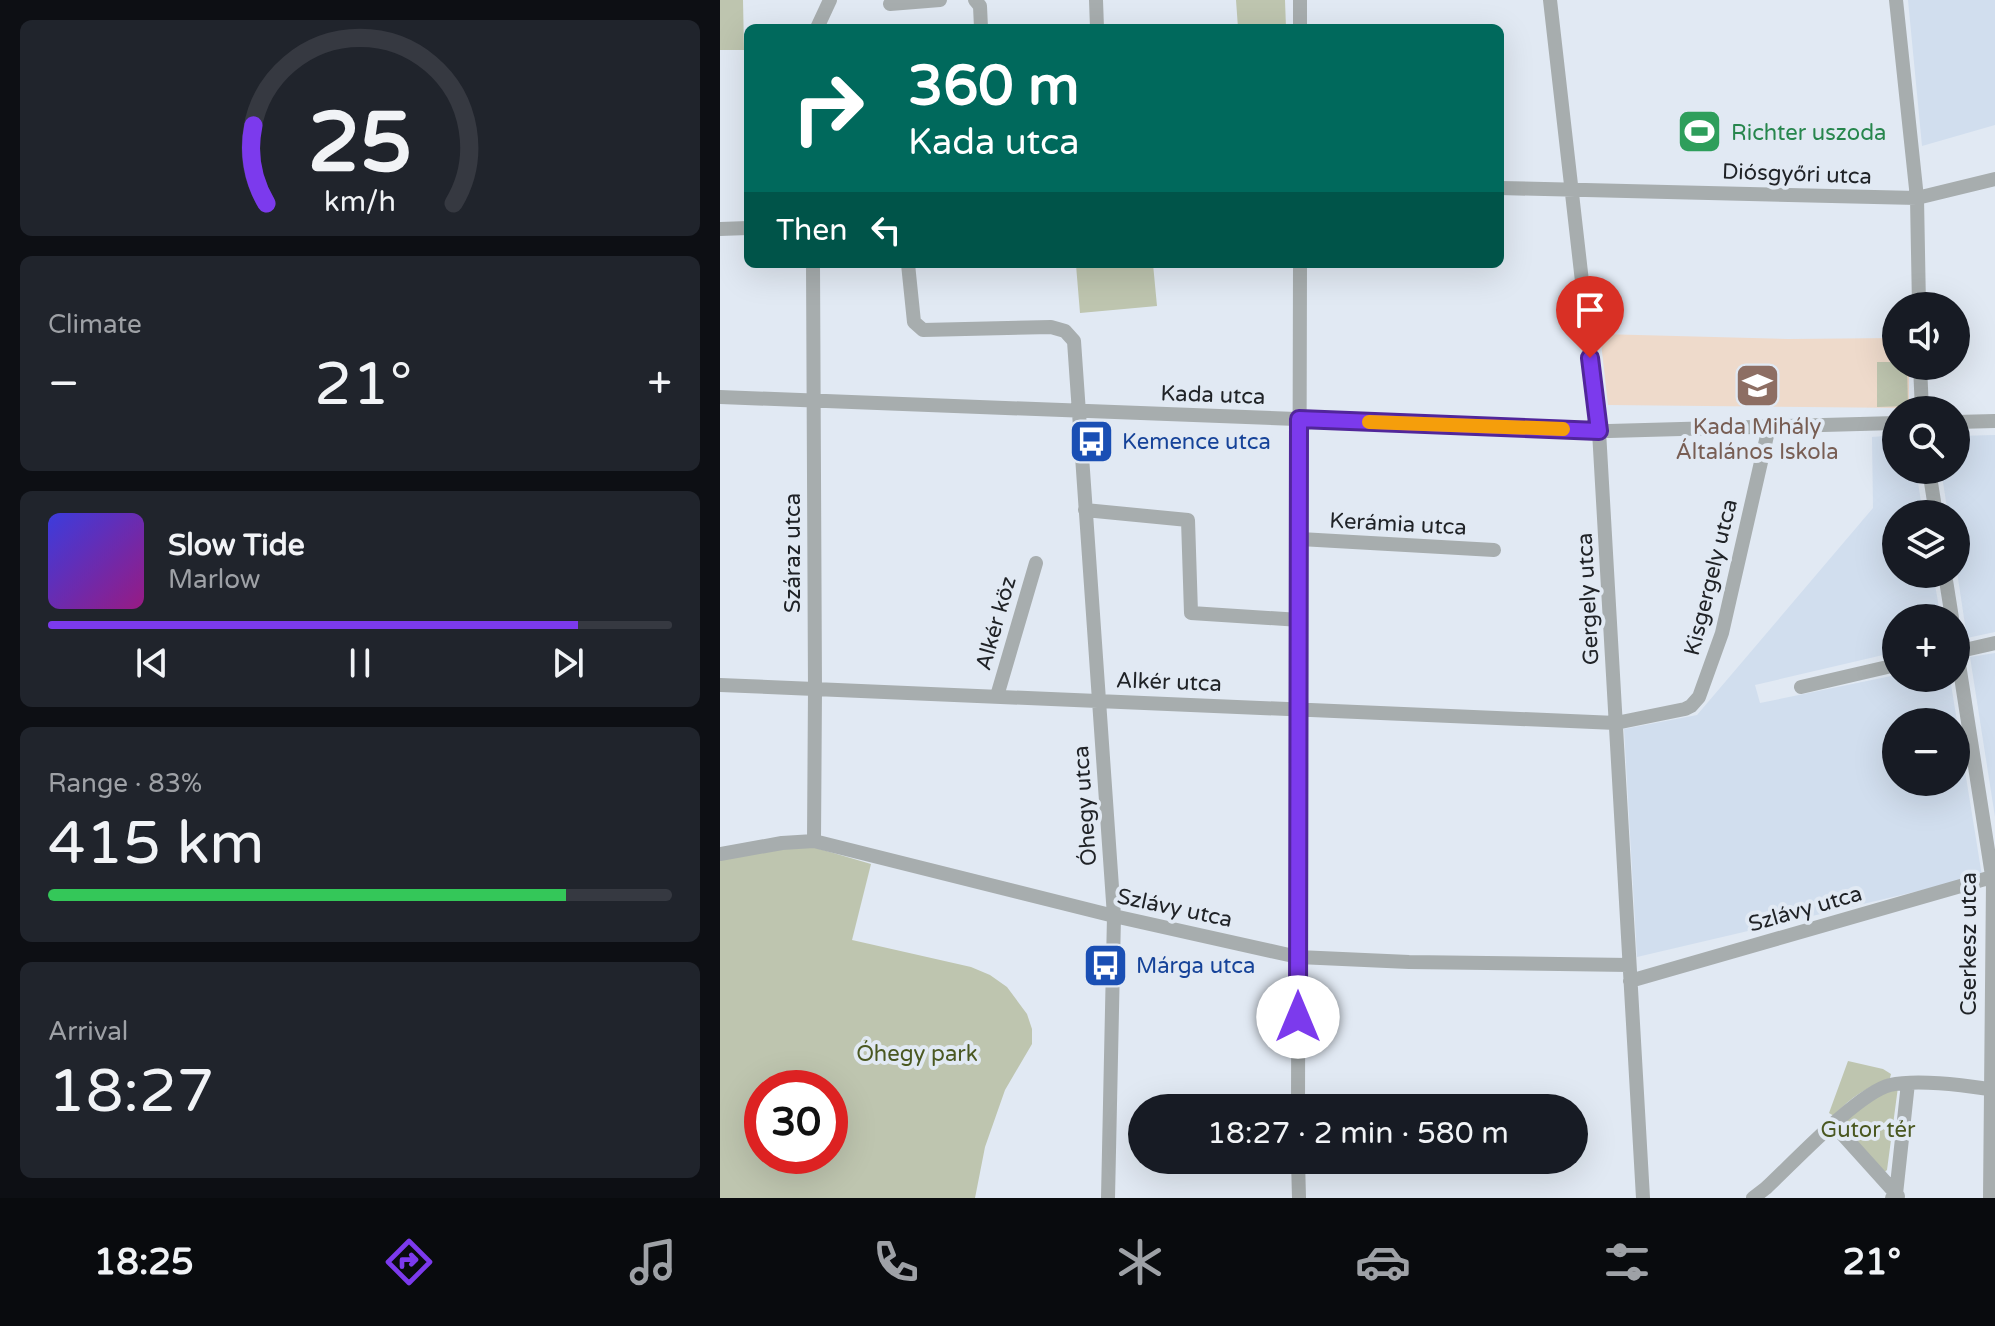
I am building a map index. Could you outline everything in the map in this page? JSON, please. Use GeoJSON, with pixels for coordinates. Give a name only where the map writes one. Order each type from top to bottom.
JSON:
{"type":"FeatureCollection","features":[{"type":"Feature","properties":{"kind":"street"},"geometry":{"type":"LineString","coordinates":[[819,24],[830,0]]}},
{"type":"Feature","properties":{"kind":"street"},"geometry":{"type":"LineString","coordinates":[[890,4],[940,0]]}},
{"type":"Feature","properties":{"kind":"street"},"geometry":{"type":"LineString","coordinates":[[975,0],[980,6],[981,24]]}},
{"type":"Feature","properties":{"kind":"street"},"geometry":{"type":"LineString","coordinates":[[1096,0],[1097,24]]}},
{"type":"Feature","properties":{"kind":"street"},"geometry":{"type":"LineString","coordinates":[[1300,0],[1300,24]]}},
{"type":"Feature","properties":{"kind":"street","name":"Gergely utca"},"geometry":{"type":"LineString","coordinates":[[1550,0],[1599,431],[1643,1198]]}},
{"type":"Feature","properties":{"kind":"street"},"geometry":{"type":"LineString","coordinates":[[1896,0],[1917,198],[1919,292]]}},
{"type":"Feature","properties":{"kind":"street","name":"Diósgyőri utca"},"geometry":{"type":"LineString","coordinates":[[1504,188],[1917,198],[1995,179]]}},
{"type":"Feature","properties":{"kind":"street"},"geometry":{"type":"LineString","coordinates":[[720,229],[744,228]]}},
{"type":"Feature","properties":{"kind":"street","name":"Száraz utca"},"geometry":{"type":"LineString","coordinates":[[813,268],[814,841]]}},
{"type":"Feature","properties":{"kind":"street","name":"Óhegy utca"},"geometry":{"type":"LineString","coordinates":[[908,268],[914,322],[923,330],[1051,327],[1065,331],[1074,341],[1114,916],[1108,1198]]}},
{"type":"Feature","properties":{"kind":"street"},"geometry":{"type":"LineString","coordinates":[[1298,1094],[1300,268]]}},
{"type":"Feature","properties":{"kind":"street","name":"Kada utca"},"geometry":{"type":"LineString","coordinates":[[720,397],[1599,431],[1882,423]]}},
{"type":"Feature","properties":{"kind":"street"},"geometry":{"type":"LineString","coordinates":[[1970,422],[1995,421]]}},
{"type":"Feature","properties":{"kind":"street","name":"Kisgergely utca"},"geometry":{"type":"LineString","coordinates":[[1616,723],[1685,709],[1699,697],[1722,633],[1769,427]]}},
{"type":"Feature","properties":{"kind":"street"},"geometry":{"type":"LineString","coordinates":[[1085,510],[1188,520],[1191,613],[1300,620]]}},
{"type":"Feature","properties":{"kind":"street","name":"Kerámia utca"},"geometry":{"type":"LineString","coordinates":[[1300,539],[1494,550]]}},
{"type":"Feature","properties":{"kind":"street","name":"Alkér köz"},"geometry":{"type":"LineString","coordinates":[[997,696],[1036,563]]}},
{"type":"Feature","properties":{"kind":"street"},"geometry":{"type":"LineString","coordinates":[[1970,649],[1995,643]]}},
{"type":"Feature","properties":{"kind":"street"},"geometry":{"type":"LineString","coordinates":[[1801,687],[1882,668]]}},
{"type":"Feature","properties":{"kind":"street","name":"Alkér utca"},"geometry":{"type":"LineString","coordinates":[[720,685],[1616,723]]}},
{"type":"Feature","properties":{"kind":"street","name":"Cserkesz utca"},"geometry":{"type":"LineString","coordinates":[[1962,692],[1992,877],[1990,1198]]}},
{"type":"Feature","properties":{"kind":"street","name":"Szlávy utca"},"geometry":{"type":"LineString","coordinates":[[720,854],[782,843],[814,841],[1114,916],[1298,957],[1629,965]]}},
{"type":"Feature","properties":{"kind":"street","name":"Szlávy utca"},"geometry":{"type":"LineString","coordinates":[[1630,981],[1992,877]]}},
{"type":"Feature","properties":{"kind":"street"},"geometry":{"type":"LineString","coordinates":[[1896,1197],[1908,1083]]}},
{"type":"Feature","properties":{"kind":"street"},"geometry":{"type":"LineString","coordinates":[[1753,1198],[1869,1095],[1888,1085],[1908,1083],[1989,1089]]}},
{"type":"Feature","properties":{"kind":"street"},"geometry":{"type":"LineString","coordinates":[[1834,1125],[1896,1197]]}},
{"type":"Feature","properties":{"kind":"street"},"geometry":{"type":"LineString","coordinates":[[1298,1174],[1299,1198]]}},
{"type":"Feature","properties":{"kind":"shaded area"},"geometry":{"type":"Polygon","coordinates":[[[1908,0],[1995,0],[1995,125],[1922,146],[1908,0]]]}},
{"type":"Feature","properties":{"kind":"shaded area","name":"Kada Mihály Általános Iskola"},"geometry":{"type":"Polygon","coordinates":[[[1600,334],[1882,338],[1882,380],[1909,380],[1909,396],[1882,396],[1882,408],[1608,405],[1600,334]]]}},
{"type":"Feature","properties":{"kind":"shaded area"},"geometry":{"type":"Polygon","coordinates":[[[1995,435],[1995,632],[1970,637],[1970,604],[1962,604],[1959,588],[1970,588],[1970,500],[1946,500],[1943,484],[1970,484],[1970,436],[1995,435]]]}},
{"type":"Feature","properties":{"kind":"shaded area"},"geometry":{"type":"Polygon","coordinates":[[[1882,436],[1882,484],[1918,484],[1921,500],[1882,500],[1882,588],[1936,588],[1938,604],[1882,604],[1882,655],[1755,685],[1760,703],[1882,678],[1882,692],[1952,692],[1955,708],[1882,708],[1882,796],[1969,796],[1982,876],[1637,957],[1624,729],[1697,715],[1873,508],[1872,437],[1882,436]]]}},
{"type":"Feature","properties":{"kind":"shaded area"},"geometry":{"type":"Polygon","coordinates":[[[1995,653],[1995,817],[1970,657],[1995,653]]]}},
{"type":"Feature","properties":{"kind":"green space"},"geometry":{"type":"Polygon","coordinates":[[[720,0],[743,0],[744,50],[720,50],[720,0]]]}},
{"type":"Feature","properties":{"kind":"green space"},"geometry":{"type":"Polygon","coordinates":[[[1236,0],[1285,0],[1286,24],[1238,24],[1236,0]]]}},
{"type":"Feature","properties":{"kind":"green space"},"geometry":{"type":"Polygon","coordinates":[[[1076,268],[1153,268],[1157,306],[1080,313],[1076,268]]]}},
{"type":"Feature","properties":{"kind":"green space"},"geometry":{"type":"Polygon","coordinates":[[[1877,362],[1882,362],[1882,380],[1907,380],[1908,396],[1882,396],[1882,407],[1877,407],[1877,362]]]}},
{"type":"Feature","properties":{"kind":"green space","name":"Óhegy park"},"geometry":{"type":"Polygon","coordinates":[[[813,847],[871,864],[852,940],[971,967],[1007,987],[1027,1014],[1032,1029],[1032,1044],[1005,1090],[985,1147],[975,1198],[720,1198],[720,859],[780,848],[813,847]]]}},
{"type":"Feature","properties":{"kind":"green space"},"geometry":{"type":"Polygon","coordinates":[[[1848,1061],[1883,1069],[1891,1074],[1890,1078],[1860,1093],[1834,1116],[1829,1113],[1848,1061]]]}},
{"type":"Feature","properties":{"kind":"green space","name":"Gutor tér"},"geometry":{"type":"Polygon","coordinates":[[[1898,1087],[1887,1170],[1882,1174],[1837,1124],[1872,1096],[1898,1087]]]}},
{"type":"Feature","properties":{"kind":"slow traffic"},"geometry":{"type":"LineString","coordinates":[[1369,422],[1563,429]]}},
{"type":"Feature","properties":{"kind":"place","name":"Richter uszoda"},"geometry":{"type":"Point","coordinates":[1700,132]}},
{"type":"Feature","properties":{"kind":"place","name":"Kada Mihály Általános Iskola"},"geometry":{"type":"Point","coordinates":[1757,385]}},
{"type":"Feature","properties":{"kind":"place","name":"Kemence utca"},"geometry":{"type":"Point","coordinates":[1091,441]}},
{"type":"Feature","properties":{"kind":"place","name":"Márga utca"},"geometry":{"type":"Point","coordinates":[1105,965]}},
{"type":"Feature","properties":{"kind":"route"},"geometry":{"type":"LineString","coordinates":[[1298,1017],[1299,419],[1599,431],[1590,358]]}}]}
